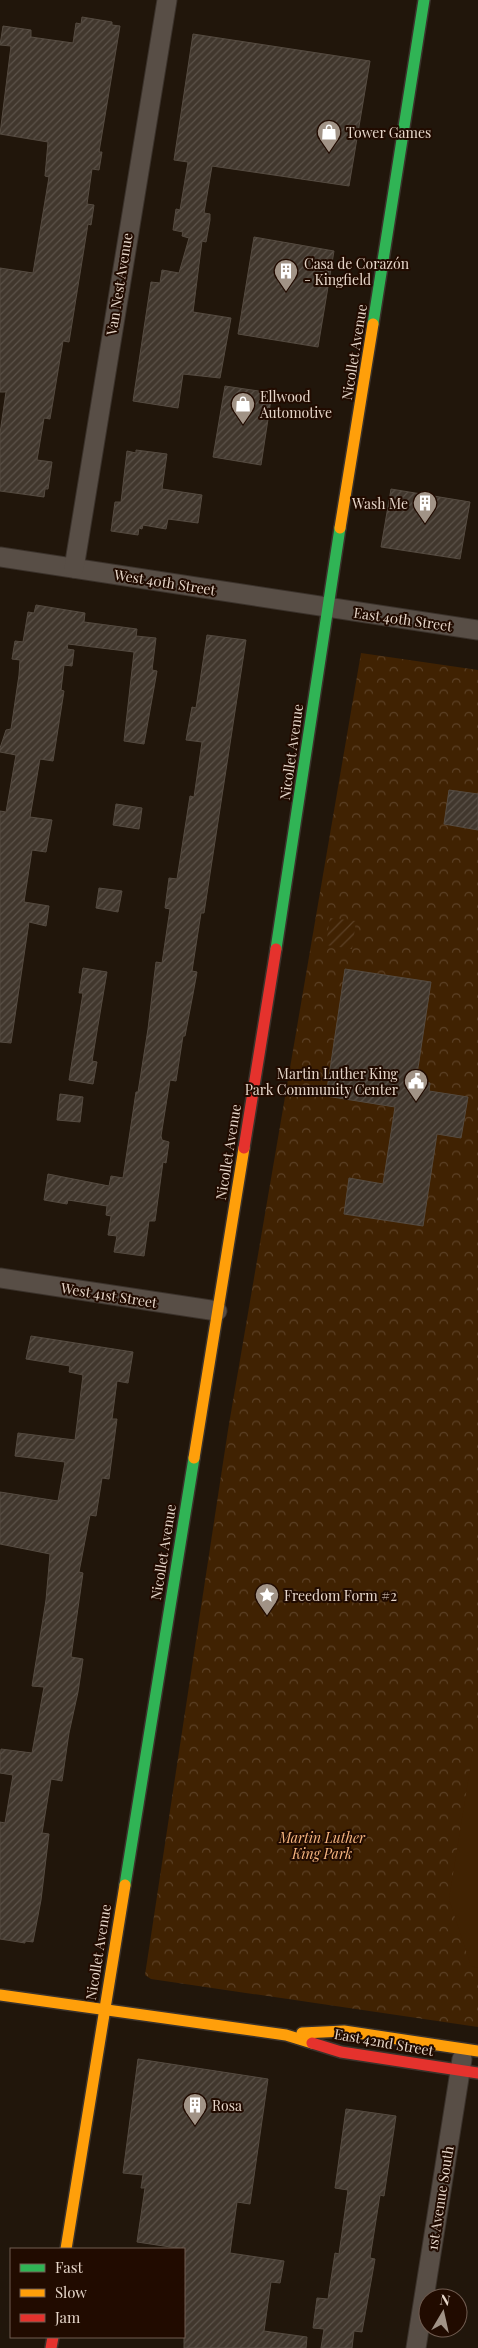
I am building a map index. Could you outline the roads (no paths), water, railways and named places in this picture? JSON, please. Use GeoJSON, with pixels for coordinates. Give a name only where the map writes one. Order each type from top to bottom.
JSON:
{"type":"FeatureCollection","features":[{"type":"Feature","properties":{"kind":"main road","name":"Nicollet Avenue"},"geometry":{"type":"LineString","coordinates":[[66,2248],[218,1311],[424,0]]}},
{"type":"Feature","properties":{"kind":"main road","name":"East 42nd Street"},"geometry":{"type":"LineString","coordinates":[[0,1995],[286,2034],[341,2052],[469,2071]]}},
{"type":"Feature","properties":{"kind":"main road","name":"East 42nd Street"},"geometry":{"type":"LineString","coordinates":[[286,2034],[344,2031],[471,2050]]}},
{"type":"Feature","properties":{"kind":"street","name":"Van Nest Avenue"},"geometry":{"type":"LineString","coordinates":[[74,568],[167,0]]}},
{"type":"Feature","properties":{"kind":"street","name":"West 40th Street"},"geometry":{"type":"LineString","coordinates":[[0,557],[329,608]]}},
{"type":"Feature","properties":{"kind":"street","name":"East 40th Street"},"geometry":{"type":"LineString","coordinates":[[329,608],[478,630]]}},
{"type":"Feature","properties":{"kind":"street","name":"West 41st Street"},"geometry":{"type":"LineString","coordinates":[[0,1278],[218,1311]]}},
{"type":"Feature","properties":{"kind":"street","name":"1st Avenue South"},"geometry":{"type":"LineString","coordinates":[[416,2348],[469,2071],[471,2050]]}},
{"type":"Feature","properties":{"kind":"place","name":"Tower Games"},"geometry":{"type":"Point","coordinates":[329,153]}},
{"type":"Feature","properties":{"kind":"place","name":"Casa de Corazón - Kingfield"},"geometry":{"type":"Point","coordinates":[286,292]}},
{"type":"Feature","properties":{"kind":"place","name":"Ellwood Automotive"},"geometry":{"type":"Point","coordinates":[243,425]}},
{"type":"Feature","properties":{"kind":"place","name":"Wash Me"},"geometry":{"type":"Point","coordinates":[425,524]}},
{"type":"Feature","properties":{"kind":"place","name":"Martin Luther King Park Community Center"},"geometry":{"type":"Point","coordinates":[416,1102]}},
{"type":"Feature","properties":{"kind":"place","name":"Freedom Form #2"},"geometry":{"type":"Point","coordinates":[267,1616]}},
{"type":"Feature","properties":{"kind":"place","name":"Rosa"},"geometry":{"type":"Point","coordinates":[195,2126]}},
{"type":"Feature","properties":{"kind":"park label","name":"Martin Luther King Park"},"geometry":{"type":"Point","coordinates":[322,1845]}}]}
